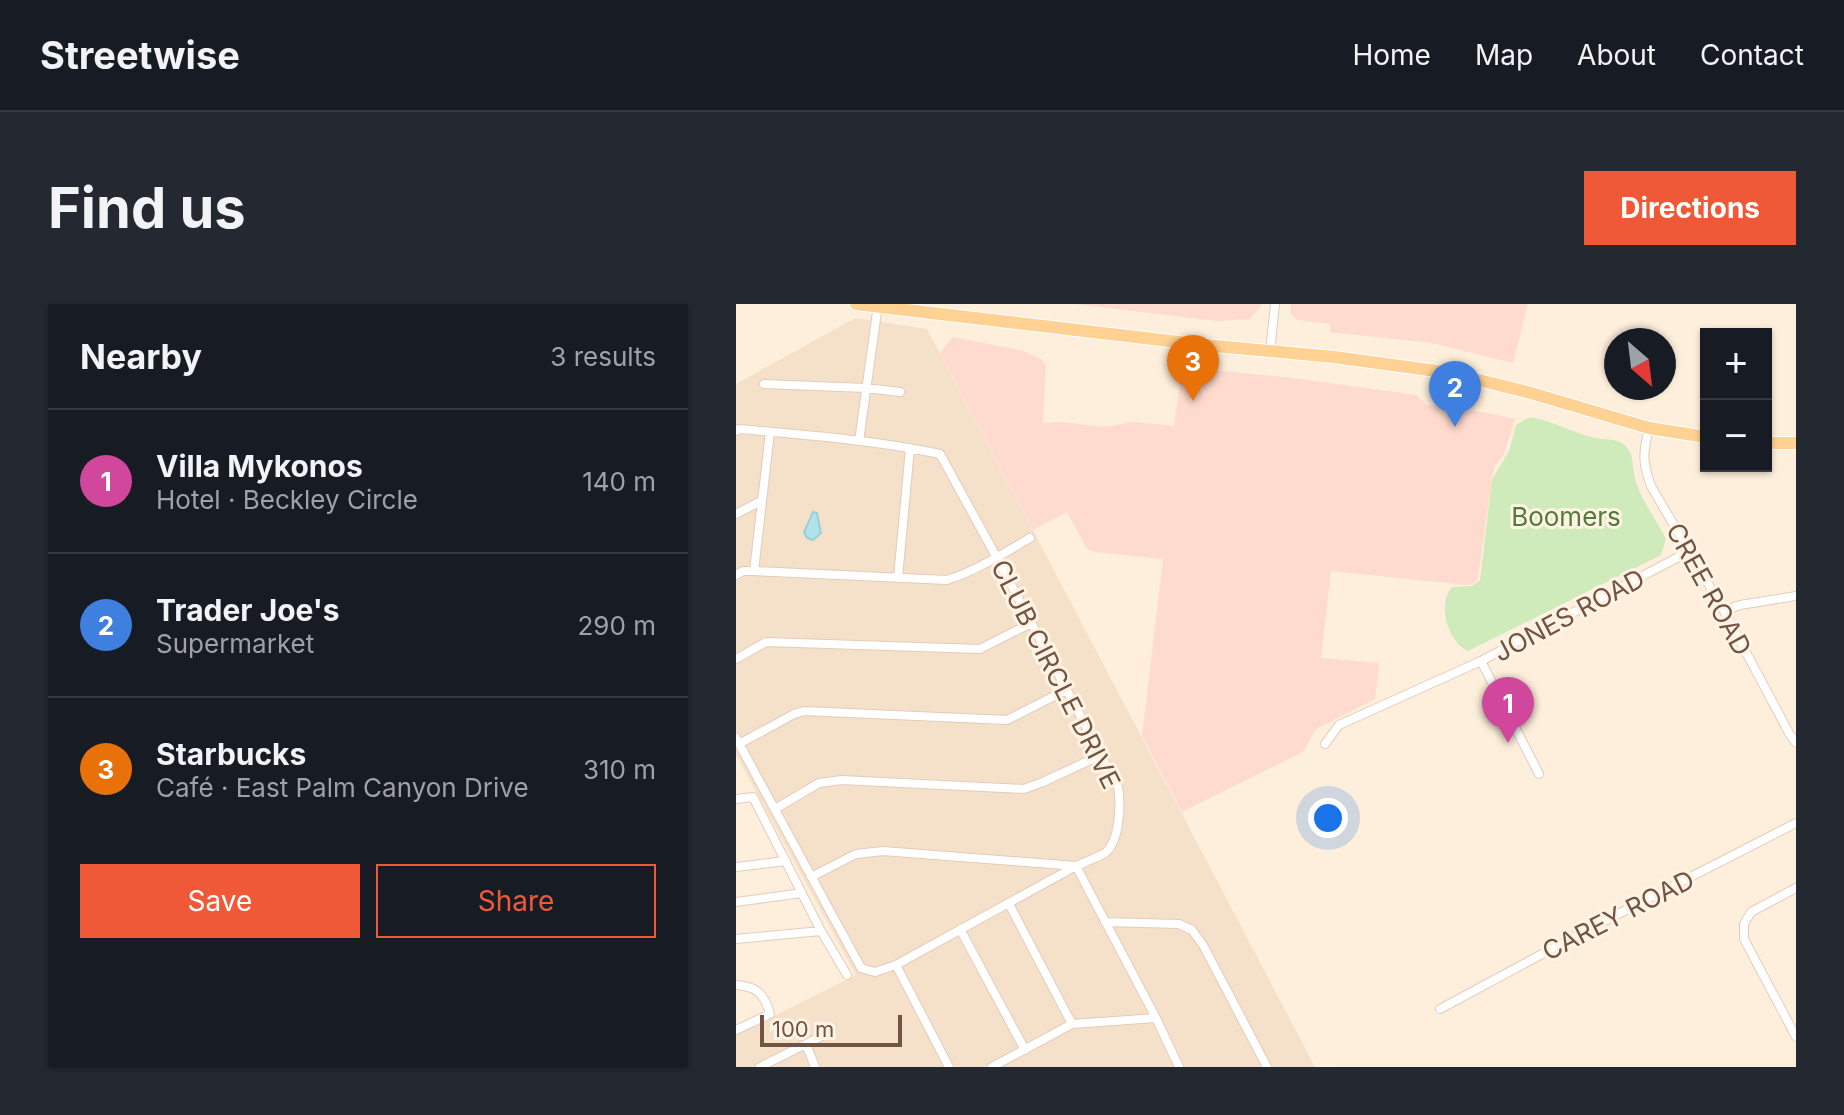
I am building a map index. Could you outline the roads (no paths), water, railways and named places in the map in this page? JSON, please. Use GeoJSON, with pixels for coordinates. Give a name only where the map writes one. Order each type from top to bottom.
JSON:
{"type":"FeatureCollection","features":[{"type":"Feature","properties":{"kind":"main road"},"geometry":{"type":"LineString","coordinates":[[856,304],[1451,373],[1649,428],[1700,436]]}},
{"type":"Feature","properties":{"kind":"main road"},"geometry":{"type":"LineString","coordinates":[[1772,443],[1796,443]]}},
{"type":"Feature","properties":{"kind":"street"},"geometry":{"type":"LineString","coordinates":[[1270,351],[1275,304]]}},
{"type":"Feature","properties":{"kind":"street"},"geometry":{"type":"LineString","coordinates":[[859,441],[878,305]]}},
{"type":"Feature","properties":{"kind":"street"},"geometry":{"type":"LineString","coordinates":[[764,384],[900,392]]}},
{"type":"Feature","properties":{"kind":"street","name":"CREE ROAD"},"geometry":{"type":"LineString","coordinates":[[1649,428],[1643,467],[1651,486],[1796,743]]}},
{"type":"Feature","properties":{"kind":"street","name":"CLUB CIRCLE DRIVE"},"geometry":{"type":"LineString","coordinates":[[736,431],[859,441],[940,454],[1118,787],[1120,802],[1115,840],[1106,852],[896,965]]}},
{"type":"Feature","properties":{"kind":"street"},"geometry":{"type":"LineString","coordinates":[[754,571],[770,432]]}},
{"type":"Feature","properties":{"kind":"street"},"geometry":{"type":"LineString","coordinates":[[898,578],[910,448]]}},
{"type":"Feature","properties":{"kind":"street"},"geometry":{"type":"LineString","coordinates":[[736,514],[761,501]]}},
{"type":"Feature","properties":{"kind":"street"},"geometry":{"type":"LineString","coordinates":[[736,575],[754,571],[947,580],[997,558],[1030,538]]}},
{"type":"Feature","properties":{"kind":"street","name":"JONES ROAD"},"geometry":{"type":"LineString","coordinates":[[1325,744],[1339,725],[1481,661],[1688,552]]}},
{"type":"Feature","properties":{"kind":"street"},"geometry":{"type":"LineString","coordinates":[[1724,611],[1740,605],[1796,596]]}},
{"type":"Feature","properties":{"kind":"street"},"geometry":{"type":"LineString","coordinates":[[736,659],[766,642],[980,649],[1031,623]]}},
{"type":"Feature","properties":{"kind":"street"},"geometry":{"type":"LineString","coordinates":[[1481,661],[1539,774]]}},
{"type":"Feature","properties":{"kind":"street"},"geometry":{"type":"LineString","coordinates":[[949,1067],[896,965],[875,972],[861,968],[738,741],[804,711],[1007,720],[1066,690]]}},
{"type":"Feature","properties":{"kind":"street"},"geometry":{"type":"LineString","coordinates":[[775,809],[819,783],[842,780],[1024,789],[1101,755]]}},
{"type":"Feature","properties":{"kind":"street"},"geometry":{"type":"LineString","coordinates":[[736,799],[753,797],[821,931],[847,975]]}},
{"type":"Feature","properties":{"kind":"street","name":"CAREY ROAD"},"geometry":{"type":"LineString","coordinates":[[1440,1009],[1796,823]]}},
{"type":"Feature","properties":{"kind":"street"},"geometry":{"type":"LineString","coordinates":[[811,877],[856,854],[883,851],[1076,866],[1179,1067]]}},
{"type":"Feature","properties":{"kind":"street"},"geometry":{"type":"LineString","coordinates":[[736,867],[786,861]]}},
{"type":"Feature","properties":{"kind":"street"},"geometry":{"type":"LineString","coordinates":[[1796,888],[1751,912],[1744,924],[1744,939],[1792,1021],[1796,1037]]}},
{"type":"Feature","properties":{"kind":"street"},"geometry":{"type":"LineString","coordinates":[[736,902],[802,893]]}},
{"type":"Feature","properties":{"kind":"street"},"geometry":{"type":"LineString","coordinates":[[1009,904],[1072,1024]]}},
{"type":"Feature","properties":{"kind":"street"},"geometry":{"type":"LineString","coordinates":[[1105,922],[1179,924],[1192,930],[1203,945],[1267,1067]]}},
{"type":"Feature","properties":{"kind":"street"},"geometry":{"type":"LineString","coordinates":[[960,929],[1025,1050]]}},
{"type":"Feature","properties":{"kind":"street"},"geometry":{"type":"LineString","coordinates":[[736,939],[821,931]]}},
{"type":"Feature","properties":{"kind":"street"},"geometry":{"type":"LineString","coordinates":[[736,985],[758,990],[770,1014],[736,1030]]}},
{"type":"Feature","properties":{"kind":"street"},"geometry":{"type":"LineString","coordinates":[[992,1067],[1072,1024],[1156,1018]]}},
{"type":"Feature","properties":{"kind":"street"},"geometry":{"type":"LineString","coordinates":[[760,1067],[824,1035],[832,1027]]}},
{"type":"Feature","properties":{"kind":"street"},"geometry":{"type":"LineString","coordinates":[[806,1044],[815,1067]]}},
{"type":"Feature","properties":{"kind":"water"},"geometry":{"type":"Polygon","coordinates":[[[813,512],[817,513],[821,533],[813,540],[807,538],[804,532],[813,512]]]}},
{"type":"Feature","properties":{"kind":"place","name":"Starbucks"},"geometry":{"type":"Point","coordinates":[1193,401]}},
{"type":"Feature","properties":{"kind":"place","name":"Trader Joe's"},"geometry":{"type":"Point","coordinates":[1455,427]}},
{"type":"Feature","properties":{"kind":"place","name":"Villa Mykonos"},"geometry":{"type":"Point","coordinates":[1508,743]}},
{"type":"Feature","properties":{"kind":"park label","name":"Boomers"},"geometry":{"type":"Point","coordinates":[1566,516]}}]}
